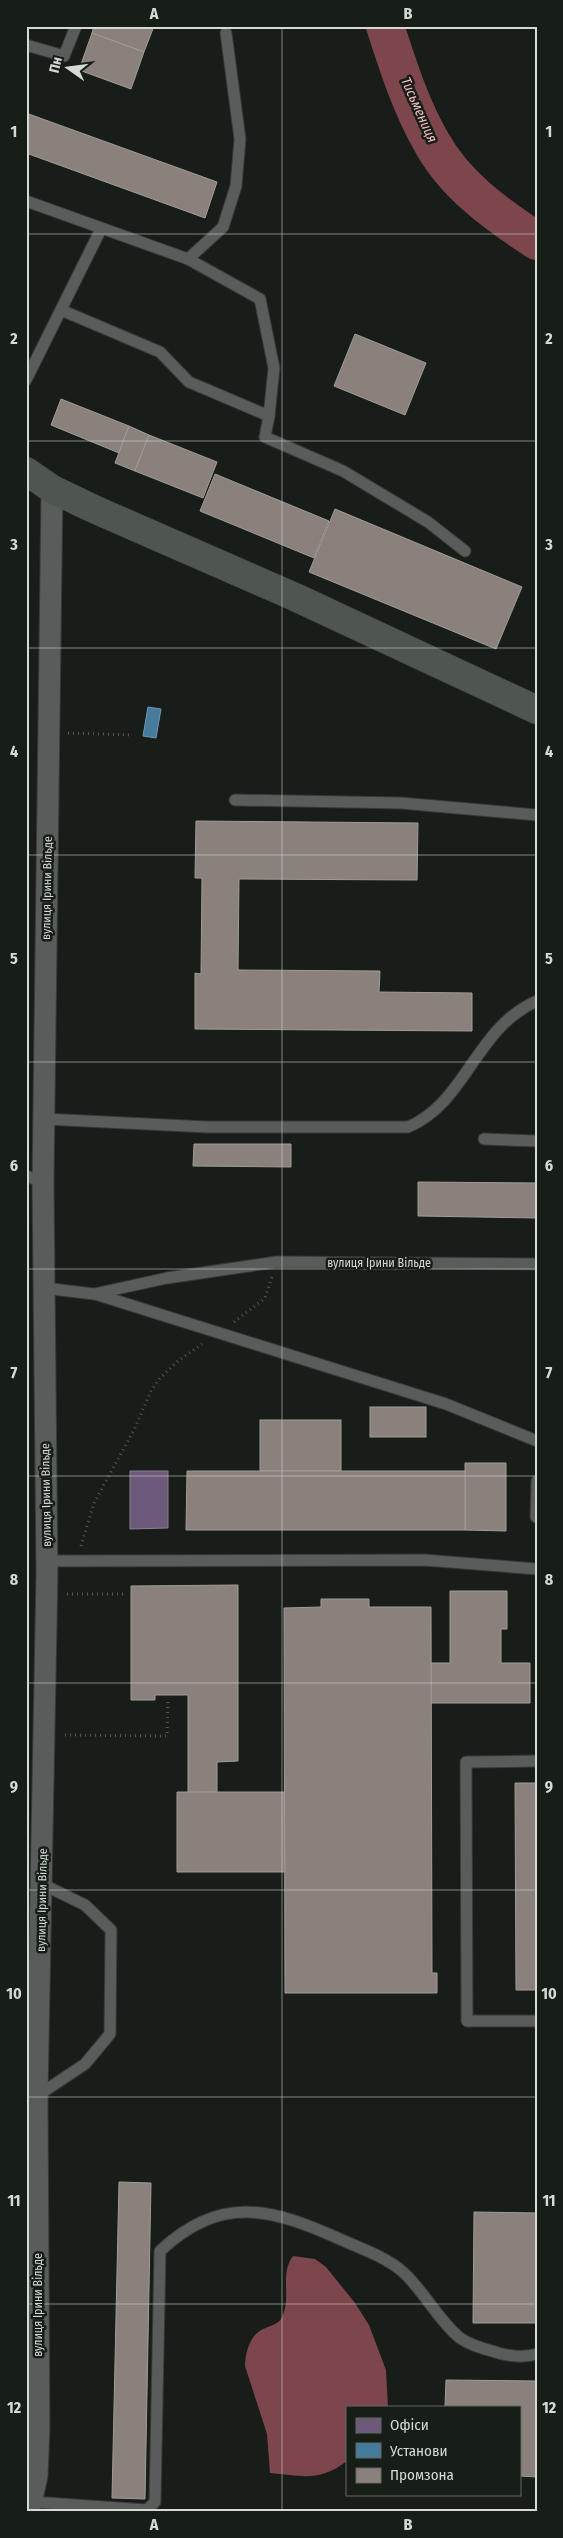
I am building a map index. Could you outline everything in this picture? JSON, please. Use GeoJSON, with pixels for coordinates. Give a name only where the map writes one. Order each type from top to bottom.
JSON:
{"type":"FeatureCollection","features":[{"type":"Feature","properties":{"kind":"street"},"geometry":{"type":"LineString","coordinates":[[26,471],[52,489],[96,510],[295,597],[537,710]]}},
{"type":"Feature","properties":{"kind":"street","name":"вулиця Ірини Вільде"},"geometry":{"type":"LineString","coordinates":[[31,2507],[37,2476],[38,2429],[37,2096],[47,1562],[44,1288],[35,1179],[45,1119],[52,489]]}},
{"type":"Feature","properties":{"kind":"lane"},"geometry":{"type":"LineString","coordinates":[[26,45],[64,56],[76,26]]}},
{"type":"Feature","properties":{"kind":"lane"},"geometry":{"type":"LineString","coordinates":[[188,259],[223,227],[236,186],[240,139],[226,33]]}},
{"type":"Feature","properties":{"kind":"lane"},"geometry":{"type":"LineString","coordinates":[[26,201],[188,259],[260,299],[274,368],[265,437],[344,471],[428,522],[465,551]]}},
{"type":"Feature","properties":{"kind":"lane"},"geometry":{"type":"LineString","coordinates":[[26,380],[101,229]]}},
{"type":"Feature","properties":{"kind":"lane"},"geometry":{"type":"LineString","coordinates":[[61,310],[160,352],[189,382],[269,416]]}},
{"type":"Feature","properties":{"kind":"lane"},"geometry":{"type":"LineString","coordinates":[[236,800],[401,803],[537,815]]}},
{"type":"Feature","properties":{"kind":"lane"},"geometry":{"type":"LineString","coordinates":[[45,1119],[200,1127],[408,1127],[430,1116],[443,1104],[487,1041],[519,1012],[537,1001]]}},
{"type":"Feature","properties":{"kind":"lane"},"geometry":{"type":"LineString","coordinates":[[484,1139],[537,1141]]}},
{"type":"Feature","properties":{"kind":"lane","name":"вулиця Ірини Вільде"},"geometry":{"type":"LineString","coordinates":[[44,1288],[94,1294],[167,1278],[276,1262],[537,1264]]}},
{"type":"Feature","properties":{"kind":"lane"},"geometry":{"type":"LineString","coordinates":[[94,1294],[446,1404],[537,1440]]}},
{"type":"Feature","properties":{"kind":"lane"},"geometry":{"type":"LineString","coordinates":[[536,1518],[537,1481]]}},
{"type":"Feature","properties":{"kind":"lane"},"geometry":{"type":"LineString","coordinates":[[47,1562],[77,1560],[424,1560],[537,1569]]}},
{"type":"Feature","properties":{"kind":"lane"},"geometry":{"type":"LineString","coordinates":[[537,1761],[466,1762],[466,1772],[467,2022],[537,2021]]}},
{"type":"Feature","properties":{"kind":"lane"},"geometry":{"type":"LineString","coordinates":[[37,2096],[85,2064],[110,2034],[110,1930],[85,1906],[42,1884]]}},
{"type":"Feature","properties":{"kind":"lane"},"geometry":{"type":"LineString","coordinates":[[31,2507],[147,2510],[155,2502],[160,2251],[176,2236],[201,2222],[231,2213],[255,2211],[287,2217],[381,2258],[401,2271],[460,2338],[473,2345],[502,2355],[537,2354]]}},
{"type":"Feature","properties":{"kind":"path"},"geometry":{"type":"LineString","coordinates":[[49,732],[132,735]]}},
{"type":"Feature","properties":{"kind":"path"},"geometry":{"type":"LineString","coordinates":[[77,1560],[94,1503],[127,1445],[160,1378],[178,1360],[256,1308],[265,1298],[276,1262]]}},
{"type":"Feature","properties":{"kind":"path"},"geometry":{"type":"LineString","coordinates":[[46,1594],[124,1594]]}},
{"type":"Feature","properties":{"kind":"path"},"geometry":{"type":"LineString","coordinates":[[44,1735],[167,1736],[168,1699]]}},
{"type":"Feature","properties":{"kind":"shaded area"},"geometry":{"type":"Polygon","coordinates":[[[293,2256],[315,2259],[326,2267],[355,2303],[369,2325],[386,2370],[388,2406],[346,2406],[346,2462],[337,2468],[319,2475],[301,2476],[270,2473],[267,2434],[245,2366],[247,2350],[255,2335],[277,2323],[282,2317],[286,2302],[286,2278],[289,2263],[293,2256]]]}},
{"type":"Feature","properties":{"kind":"building: Офіси"},"geometry":{"type":"Polygon","coordinates":[[[130,1471],[168,1471],[168,1528],[130,1529],[130,1471]]]}},
{"type":"Feature","properties":{"kind":"building: Установи"},"geometry":{"type":"Polygon","coordinates":[[[148,707],[161,709],[156,738],[143,736],[148,707]]]}},
{"type":"Feature","properties":{"kind":"building: Промзона"},"geometry":{"type":"Polygon","coordinates":[[[94,26],[154,26],[144,52],[92,33],[94,26]]]}},
{"type":"Feature","properties":{"kind":"building: Промзона"},"geometry":{"type":"Polygon","coordinates":[[[92,33],[144,52],[131,89],[79,70],[92,33]]]}},
{"type":"Feature","properties":{"kind":"building: Промзона"},"geometry":{"type":"Polygon","coordinates":[[[26,113],[217,182],[205,218],[26,153],[26,113]]]}},
{"type":"Feature","properties":{"kind":"building: Промзона"},"geometry":{"type":"Polygon","coordinates":[[[355,334],[426,363],[405,415],[334,386],[355,334]]]}},
{"type":"Feature","properties":{"kind":"building: Промзона"},"geometry":{"type":"Polygon","coordinates":[[[61,399],[129,426],[119,453],[51,425],[61,399]]]}},
{"type":"Feature","properties":{"kind":"building: Промзона"},"geometry":{"type":"Polygon","coordinates":[[[129,426],[149,435],[135,471],[115,463],[129,426]]]}},
{"type":"Feature","properties":{"kind":"building: Промзона"},"geometry":{"type":"Polygon","coordinates":[[[149,435],[217,462],[203,498],[135,471],[149,435]]]}},
{"type":"Feature","properties":{"kind":"building: Промзона"},"geometry":{"type":"Polygon","coordinates":[[[215,474],[329,521],[314,558],[200,511],[215,474]]]}},
{"type":"Feature","properties":{"kind":"building: Промзона"},"geometry":{"type":"Polygon","coordinates":[[[335,509],[522,587],[496,649],[309,572],[335,509]]]}},
{"type":"Feature","properties":{"kind":"building: Промзона"},"geometry":{"type":"Polygon","coordinates":[[[196,821],[418,823],[417,880],[239,879],[238,970],[380,971],[379,992],[472,993],[472,1031],[195,1029],[195,973],[201,974],[202,878],[195,878],[196,821]]]}},
{"type":"Feature","properties":{"kind":"building: Промзона"},"geometry":{"type":"Polygon","coordinates":[[[194,1144],[291,1144],[291,1167],[193,1166],[194,1144]]]}},
{"type":"Feature","properties":{"kind":"building: Промзона"},"geometry":{"type":"Polygon","coordinates":[[[418,1182],[537,1183],[537,1218],[418,1216],[418,1182]]]}},
{"type":"Feature","properties":{"kind":"building: Промзона"},"geometry":{"type":"Polygon","coordinates":[[[370,1407],[426,1407],[426,1437],[370,1437],[370,1407]]]}},
{"type":"Feature","properties":{"kind":"building: Промзона"},"geometry":{"type":"Polygon","coordinates":[[[260,1420],[341,1420],[341,1471],[260,1471],[260,1420]]]}},
{"type":"Feature","properties":{"kind":"building: Промзона"},"geometry":{"type":"Polygon","coordinates":[[[465,1463],[506,1463],[506,1531],[465,1530],[465,1463]]]}},
{"type":"Feature","properties":{"kind":"building: Промзона"},"geometry":{"type":"Polygon","coordinates":[[[187,1471],[465,1471],[465,1530],[186,1530],[187,1471]]]}},
{"type":"Feature","properties":{"kind":"building: Промзона"},"geometry":{"type":"Polygon","coordinates":[[[238,1585],[238,1761],[217,1762],[217,1792],[188,1793],[188,1695],[155,1695],[155,1700],[131,1700],[131,1586],[238,1585]]]}},
{"type":"Feature","properties":{"kind":"building: Промзона"},"geometry":{"type":"Polygon","coordinates":[[[450,1591],[507,1591],[507,1629],[501,1629],[501,1663],[530,1663],[530,1703],[431,1703],[431,1663],[450,1663],[450,1591]]]}},
{"type":"Feature","properties":{"kind":"building: Промзона"},"geometry":{"type":"Polygon","coordinates":[[[321,1599],[369,1599],[369,1607],[431,1607],[432,1973],[437,1973],[437,1993],[285,1993],[284,1608],[321,1607],[321,1599]]]}},
{"type":"Feature","properties":{"kind":"building: Промзона"},"geometry":{"type":"Polygon","coordinates":[[[515,1783],[537,1783],[537,1990],[516,1990],[515,1783]]]}},
{"type":"Feature","properties":{"kind":"building: Промзона"},"geometry":{"type":"Polygon","coordinates":[[[177,1792],[284,1792],[285,1872],[177,1872],[177,1792]]]}},
{"type":"Feature","properties":{"kind":"building: Промзона"},"geometry":{"type":"Polygon","coordinates":[[[119,2182],[151,2183],[145,2499],[112,2498],[119,2182]]]}},
{"type":"Feature","properties":{"kind":"building: Промзона"},"geometry":{"type":"Polygon","coordinates":[[[474,2212],[537,2213],[537,2323],[473,2323],[474,2212]]]}},
{"type":"Feature","properties":{"kind":"building: Промзона"},"geometry":{"type":"Polygon","coordinates":[[[446,2380],[537,2381],[537,2477],[520,2476],[520,2406],[445,2406],[446,2380]]]}},
{"type":"Feature","properties":{"kind":"waterway","name":"Тисьмениця"},"geometry":{"type":"LineString","coordinates":[[385,26],[411,101],[424,129],[441,158],[478,198],[507,221],[537,241]]}}]}
